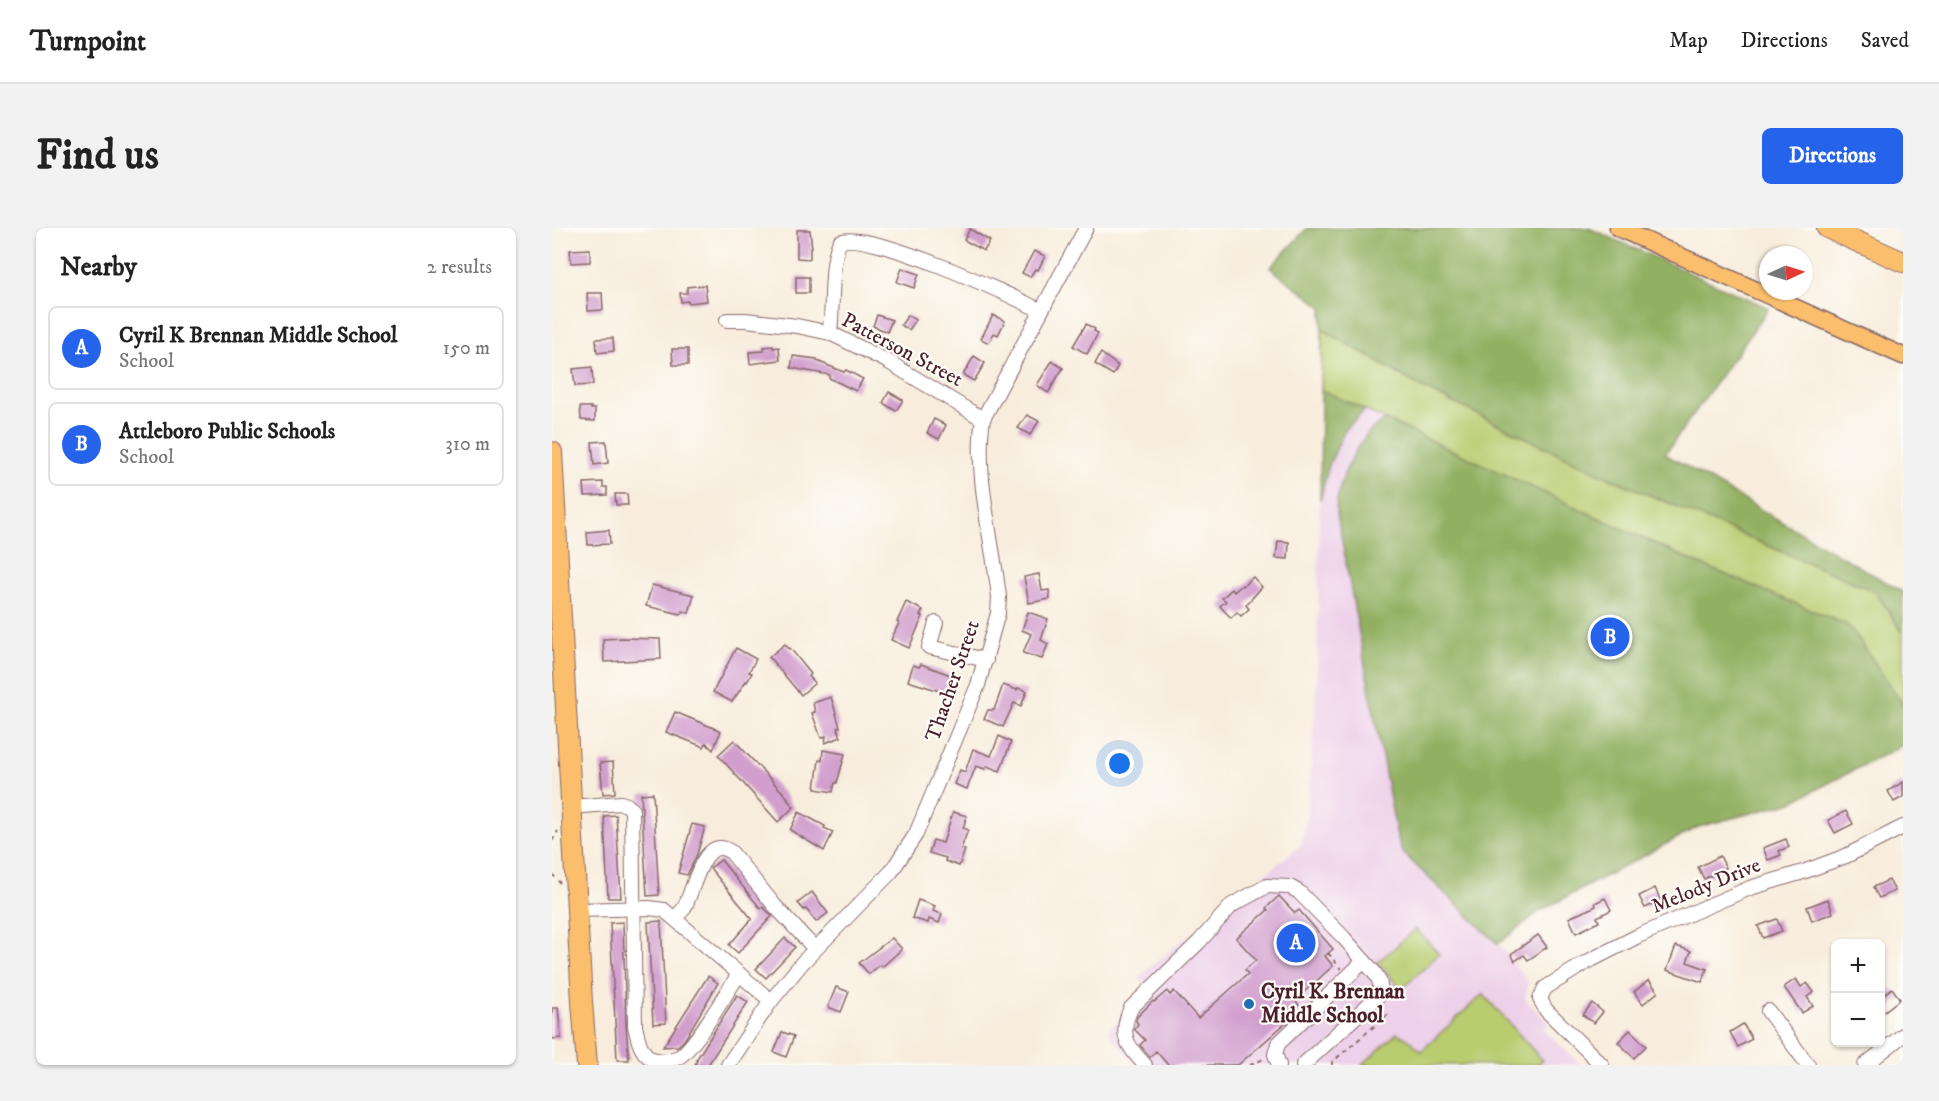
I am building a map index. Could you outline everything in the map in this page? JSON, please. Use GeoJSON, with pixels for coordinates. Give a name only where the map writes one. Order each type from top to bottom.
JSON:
{"type":"FeatureCollection","features":[{"type":"Feature","properties":{"kind":"highway"},"geometry":{"type":"LineString","coordinates":[[1827,228],[1903,262]]}},
{"type":"Feature","properties":{"kind":"highway"},"geometry":{"type":"LineString","coordinates":[[552,452],[559,719],[571,807],[587,1065]]}},
{"type":"Feature","properties":{"kind":"main road"},"geometry":{"type":"LineString","coordinates":[[1618,228],[1903,356]]}},
{"type":"Feature","properties":{"kind":"street","name":"Thacher Street"},"geometry":{"type":"LineString","coordinates":[[728,1065],[771,1001],[815,949],[891,872],[916,834],[970,705],[986,660],[998,613],[999,597],[981,469],[980,435],[983,419],[1086,228]]}},
{"type":"Feature","properties":{"kind":"street"},"geometry":{"type":"LineString","coordinates":[[830,333],[837,248],[845,236],[852,232],[880,232],[903,239],[933,252],[1041,311]]}},
{"type":"Feature","properties":{"kind":"street","name":"Patterson Street"},"geometry":{"type":"LineString","coordinates":[[727,320],[797,326],[830,333],[895,366],[983,419]]}},
{"type":"Feature","properties":{"kind":"street"},"geometry":{"type":"LineString","coordinates":[[936,623],[929,647],[986,660]]}},
{"type":"Feature","properties":{"kind":"street"},"geometry":{"type":"LineString","coordinates":[[571,807],[621,803],[632,810],[635,1026],[643,1052],[653,1059],[666,1060],[678,1057],[690,1048],[739,974]]}},
{"type":"Feature","properties":{"kind":"street","name":"Melody Drive"},"geometry":{"type":"LineString","coordinates":[[1602,1065],[1546,1010],[1540,999],[1545,988],[1587,962],[1638,936],[1750,888],[1846,856],[1903,826]]}},
{"type":"Feature","properties":{"kind":"street"},"geometry":{"type":"LineString","coordinates":[[675,918],[684,910],[703,861],[710,851],[726,848],[789,923],[815,949]]}},
{"type":"Feature","properties":{"kind":"street"},"geometry":{"type":"LineString","coordinates":[[1145,1065],[1124,1036],[1125,1020],[1131,1008],[1199,942],[1232,905],[1267,886],[1290,888],[1299,892],[1344,938],[1380,980],[1381,990],[1378,996],[1303,1065]]}},
{"type":"Feature","properties":{"kind":"street"},"geometry":{"type":"LineString","coordinates":[[577,910],[656,908],[664,910],[771,1001]]}},
{"type":"Feature","properties":{"kind":"street"},"geometry":{"type":"LineString","coordinates":[[1279,1065],[1275,1054],[1278,1044],[1364,961]]}},
{"type":"Feature","properties":{"kind":"street"},"geometry":{"type":"LineString","coordinates":[[1768,1011],[1808,1065]]}},
{"type":"Feature","properties":{"kind":"street"},"geometry":{"type":"LineString","coordinates":[[1864,1065],[1903,1035]]}},
{"type":"Feature","properties":{"kind":"path"},"geometry":{"type":"LineString","coordinates":[[552,841],[560,829]]}},
{"type":"Feature","properties":{"kind":"path"},"geometry":{"type":"LineString","coordinates":[[552,874],[563,886]]}},
{"type":"Feature","properties":{"kind":"path"},"geometry":{"type":"LineString","coordinates":[[1328,953],[1345,974]]}},
{"type":"Feature","properties":{"kind":"path"},"geometry":{"type":"LineString","coordinates":[[1301,994],[1309,1004]]}},
{"type":"Feature","properties":{"kind":"path"},"geometry":{"type":"LineString","coordinates":[[1332,1065],[1332,1062],[1391,1012]]}},
{"type":"Feature","properties":{"kind":"path"},"geometry":{"type":"LineString","coordinates":[[1250,1065],[1264,1059]]}},
{"type":"Feature","properties":{"kind":"shaded area"},"geometry":{"type":"Polygon","coordinates":[[[1307,228],[1589,228],[1769,308],[1665,454],[1903,592],[1903,745],[1790,803],[1698,827],[1540,911],[1498,943],[1528,982],[1525,999],[1549,1023],[1543,1029],[1581,1065],[1136,1065],[1107,1031],[1150,994],[1138,977],[1301,845],[1308,809],[1317,681],[1322,307],[1270,268],[1307,228]]]}},
{"type":"Feature","properties":{"kind":"green space"},"geometry":{"type":"Polygon","coordinates":[[[1307,228],[1589,228],[1769,308],[1665,454],[1903,592],[1903,633],[1876,592],[1601,474],[1423,388],[1322,329],[1322,307],[1270,268],[1307,228]]]}},
{"type":"Feature","properties":{"kind":"green space"},"geometry":{"type":"Polygon","coordinates":[[[1322,329],[1423,388],[1601,474],[1876,592],[1903,633],[1903,705],[1847,625],[1688,559],[1321,390],[1322,329]]]}},
{"type":"Feature","properties":{"kind":"green space"},"geometry":{"type":"Polygon","coordinates":[[[1321,390],[1365,410],[1345,430],[1329,465],[1320,500],[1321,390]]]}},
{"type":"Feature","properties":{"kind":"green space"},"geometry":{"type":"Polygon","coordinates":[[[1386,420],[1688,559],[1847,625],[1903,705],[1903,745],[1790,803],[1698,827],[1540,911],[1498,944],[1402,852],[1396,832],[1336,509],[1341,485],[1352,458],[1367,435],[1386,420]]]}},
{"type":"Feature","properties":{"kind":"green space"},"geometry":{"type":"Polygon","coordinates":[[[1416,929],[1439,954],[1401,990],[1378,962],[1416,929]]]}},
{"type":"Feature","properties":{"kind":"green space"},"geometry":{"type":"Polygon","coordinates":[[[1483,994],[1542,1060],[1537,1065],[1362,1065],[1397,1033],[1411,1041],[1421,1051],[1483,994]]]}},
{"type":"Feature","properties":{"kind":"building"},"geometry":{"type":"Polygon","coordinates":[[[970,229],[990,241],[984,251],[964,240],[970,229]]]}},
{"type":"Feature","properties":{"kind":"building"},"geometry":{"type":"Polygon","coordinates":[[[797,230],[810,230],[812,248],[810,248],[810,259],[797,258],[797,230]]]}},
{"type":"Feature","properties":{"kind":"building"},"geometry":{"type":"Polygon","coordinates":[[[590,249],[590,262],[571,263],[570,250],[590,249]]]}},
{"type":"Feature","properties":{"kind":"building"},"geometry":{"type":"Polygon","coordinates":[[[1034,251],[1045,256],[1038,270],[1035,269],[1030,277],[1022,273],[1034,251]]]}},
{"type":"Feature","properties":{"kind":"building"},"geometry":{"type":"Polygon","coordinates":[[[902,268],[919,274],[914,288],[897,282],[902,268]]]}},
{"type":"Feature","properties":{"kind":"building"},"geometry":{"type":"Polygon","coordinates":[[[796,277],[809,277],[809,293],[796,293],[796,277]]]}},
{"type":"Feature","properties":{"kind":"building"},"geometry":{"type":"Polygon","coordinates":[[[705,285],[707,301],[681,302],[680,293],[687,293],[687,287],[705,285]]]}},
{"type":"Feature","properties":{"kind":"building"},"geometry":{"type":"Polygon","coordinates":[[[587,293],[602,293],[603,310],[588,311],[587,293]]]}},
{"type":"Feature","properties":{"kind":"building"},"geometry":{"type":"Polygon","coordinates":[[[877,315],[892,320],[887,332],[873,326],[877,315]]]}},
{"type":"Feature","properties":{"kind":"building"},"geometry":{"type":"Polygon","coordinates":[[[908,315],[916,320],[909,330],[901,325],[908,315]]]}},
{"type":"Feature","properties":{"kind":"building"},"geometry":{"type":"Polygon","coordinates":[[[993,315],[1005,321],[998,335],[994,333],[989,343],[981,339],[993,315]]]}},
{"type":"Feature","properties":{"kind":"building"},"geometry":{"type":"Polygon","coordinates":[[[1086,324],[1098,333],[1087,354],[1073,346],[1086,324]]]}},
{"type":"Feature","properties":{"kind":"building"},"geometry":{"type":"Polygon","coordinates":[[[613,338],[614,351],[597,353],[596,339],[613,338]]]}},
{"type":"Feature","properties":{"kind":"building"},"geometry":{"type":"Polygon","coordinates":[[[773,346],[773,348],[779,347],[780,360],[750,364],[749,352],[764,351],[764,347],[773,346]]]}},
{"type":"Feature","properties":{"kind":"building"},"geometry":{"type":"Polygon","coordinates":[[[672,349],[688,349],[688,365],[673,365],[672,349]]]}},
{"type":"Feature","properties":{"kind":"building"},"geometry":{"type":"Polygon","coordinates":[[[1101,353],[1118,366],[1113,375],[1095,364],[1101,353]]]}},
{"type":"Feature","properties":{"kind":"building"},"geometry":{"type":"Polygon","coordinates":[[[793,356],[817,359],[817,361],[844,372],[846,370],[863,379],[856,391],[829,378],[830,375],[791,368],[793,356]]]}},
{"type":"Feature","properties":{"kind":"building"},"geometry":{"type":"Polygon","coordinates":[[[974,356],[985,363],[974,381],[963,375],[974,356]]]}},
{"type":"Feature","properties":{"kind":"building"},"geometry":{"type":"Polygon","coordinates":[[[1052,361],[1063,368],[1048,393],[1037,385],[1052,361]]]}},
{"type":"Feature","properties":{"kind":"building"},"geometry":{"type":"Polygon","coordinates":[[[592,367],[593,385],[575,386],[573,369],[592,367]]]}},
{"type":"Feature","properties":{"kind":"building"},"geometry":{"type":"Polygon","coordinates":[[[889,392],[903,400],[896,411],[883,403],[889,392]]]}},
{"type":"Feature","properties":{"kind":"building"},"geometry":{"type":"Polygon","coordinates":[[[580,407],[595,409],[595,421],[581,420],[580,407]]]}},
{"type":"Feature","properties":{"kind":"building"},"geometry":{"type":"Polygon","coordinates":[[[1027,415],[1039,421],[1030,435],[1018,428],[1027,415]]]}},
{"type":"Feature","properties":{"kind":"building"},"geometry":{"type":"Polygon","coordinates":[[[934,419],[946,425],[939,439],[927,433],[934,419]]]}},
{"type":"Feature","properties":{"kind":"building"},"geometry":{"type":"Polygon","coordinates":[[[606,441],[608,463],[594,465],[592,442],[606,441]]]}},
{"type":"Feature","properties":{"kind":"building"},"geometry":{"type":"Polygon","coordinates":[[[603,482],[603,487],[607,487],[607,495],[585,496],[584,483],[603,482]]]}},
{"type":"Feature","properties":{"kind":"building"},"geometry":{"type":"Polygon","coordinates":[[[615,494],[627,494],[628,505],[616,505],[615,494]]]}},
{"type":"Feature","properties":{"kind":"building"},"geometry":{"type":"Polygon","coordinates":[[[609,530],[610,544],[588,545],[587,532],[609,530]]]}},
{"type":"Feature","properties":{"kind":"building"},"geometry":{"type":"Polygon","coordinates":[[[1278,541],[1289,542],[1288,559],[1276,558],[1278,541]]]}},
{"type":"Feature","properties":{"kind":"building"},"geometry":{"type":"Polygon","coordinates":[[[1039,574],[1042,591],[1049,590],[1050,599],[1029,603],[1024,577],[1039,574]]]}},
{"type":"Feature","properties":{"kind":"building"},"geometry":{"type":"Polygon","coordinates":[[[1253,577],[1262,587],[1246,605],[1249,609],[1241,616],[1237,612],[1231,618],[1220,606],[1226,601],[1222,598],[1232,589],[1234,592],[1243,586],[1253,577]]]}},
{"type":"Feature","properties":{"kind":"building"},"geometry":{"type":"Polygon","coordinates":[[[652,585],[694,595],[689,613],[682,611],[681,614],[646,606],[652,585]]]}},
{"type":"Feature","properties":{"kind":"building"},"geometry":{"type":"Polygon","coordinates":[[[906,602],[923,610],[920,615],[923,616],[909,648],[891,640],[906,602]]]}},
{"type":"Feature","properties":{"kind":"building"},"geometry":{"type":"Polygon","coordinates":[[[1028,612],[1048,619],[1041,640],[1048,644],[1042,659],[1023,653],[1031,634],[1022,630],[1028,612]]]}},
{"type":"Feature","properties":{"kind":"building"},"geometry":{"type":"Polygon","coordinates":[[[603,639],[660,639],[661,659],[604,662],[603,639]]]}},
{"type":"Feature","properties":{"kind":"building"},"geometry":{"type":"Polygon","coordinates":[[[785,644],[811,674],[809,676],[815,683],[801,695],[769,657],[785,644]]]}},
{"type":"Feature","properties":{"kind":"building"},"geometry":{"type":"Polygon","coordinates":[[[736,648],[756,659],[747,682],[732,702],[713,692],[736,648]]]}},
{"type":"Feature","properties":{"kind":"building"},"geometry":{"type":"Polygon","coordinates":[[[921,664],[953,676],[946,693],[908,681],[913,665],[919,667],[921,664]]]}},
{"type":"Feature","properties":{"kind":"building"},"geometry":{"type":"Polygon","coordinates":[[[1003,685],[1027,691],[1021,706],[1014,703],[1003,727],[984,719],[988,710],[994,710],[1003,685]]]}},
{"type":"Feature","properties":{"kind":"building"},"geometry":{"type":"Polygon","coordinates":[[[831,697],[841,737],[825,743],[826,736],[821,738],[812,713],[815,712],[813,703],[831,697]]]}},
{"type":"Feature","properties":{"kind":"building"},"geometry":{"type":"Polygon","coordinates":[[[675,712],[721,731],[713,750],[706,743],[704,747],[666,732],[675,712]]]}},
{"type":"Feature","properties":{"kind":"building"},"geometry":{"type":"Polygon","coordinates":[[[999,736],[1011,742],[1000,771],[987,766],[985,769],[976,766],[967,789],[954,784],[960,770],[965,772],[973,749],[991,756],[999,736]]]}},
{"type":"Feature","properties":{"kind":"building"},"geometry":{"type":"Polygon","coordinates":[[[734,740],[794,807],[778,822],[718,755],[734,740]]]}},
{"type":"Feature","properties":{"kind":"building"},"geometry":{"type":"Polygon","coordinates":[[[823,750],[845,754],[833,792],[815,789],[819,760],[822,760],[823,750]]]}},
{"type":"Feature","properties":{"kind":"building"},"geometry":{"type":"Polygon","coordinates":[[[613,762],[615,793],[603,794],[600,763],[613,762]]]}},
{"type":"Feature","properties":{"kind":"building"},"geometry":{"type":"Polygon","coordinates":[[[1903,782],[1903,797],[1894,802],[1888,791],[1903,782]]]}},
{"type":"Feature","properties":{"kind":"building"},"geometry":{"type":"Polygon","coordinates":[[[653,793],[659,895],[647,896],[641,794],[653,793]]]}},
{"type":"Feature","properties":{"kind":"building"},"geometry":{"type":"Polygon","coordinates":[[[1846,811],[1853,824],[1835,833],[1828,820],[1846,811]]]}},
{"type":"Feature","properties":{"kind":"building"},"geometry":{"type":"Polygon","coordinates":[[[799,812],[833,832],[824,851],[790,830],[799,812]]]}},
{"type":"Feature","properties":{"kind":"building"},"geometry":{"type":"Polygon","coordinates":[[[953,812],[967,816],[963,828],[968,830],[961,849],[965,850],[959,866],[945,861],[946,858],[929,853],[933,840],[943,843],[953,812]]]}},
{"type":"Feature","properties":{"kind":"building"},"geometry":{"type":"Polygon","coordinates":[[[616,815],[621,898],[608,898],[604,816],[616,815]]]}},
{"type":"Feature","properties":{"kind":"building"},"geometry":{"type":"Polygon","coordinates":[[[692,824],[705,827],[697,854],[687,875],[678,873],[692,824]]]}},
{"type":"Feature","properties":{"kind":"building"},"geometry":{"type":"Polygon","coordinates":[[[1786,839],[1789,847],[1779,851],[1781,855],[1768,860],[1763,848],[1786,839]]]}},
{"type":"Feature","properties":{"kind":"building"},"geometry":{"type":"Polygon","coordinates":[[[1720,856],[1726,868],[1704,879],[1698,867],[1720,856]]]}},
{"type":"Feature","properties":{"kind":"building"},"geometry":{"type":"Polygon","coordinates":[[[721,860],[761,909],[763,907],[772,916],[738,953],[729,945],[752,919],[710,868],[721,860]]]}},
{"type":"Feature","properties":{"kind":"building"},"geometry":{"type":"Polygon","coordinates":[[[1889,880],[1895,891],[1879,898],[1873,887],[1889,880]]]}},
{"type":"Feature","properties":{"kind":"building"},"geometry":{"type":"Polygon","coordinates":[[[1655,888],[1661,901],[1645,908],[1639,896],[1655,888]]]}},
{"type":"Feature","properties":{"kind":"building"},"geometry":{"type":"Polygon","coordinates":[[[812,892],[828,913],[816,922],[798,903],[812,892]]]}},
{"type":"Feature","properties":{"kind":"building","name":"Cyril K. Brennan Middle School"},"geometry":{"type":"Polygon","coordinates":[[[1279,896],[1295,913],[1299,910],[1333,949],[1325,956],[1333,966],[1295,1000],[1299,1005],[1293,1010],[1296,1014],[1238,1065],[1168,1065],[1156,1051],[1150,1057],[1140,1045],[1145,1040],[1134,1029],[1138,1024],[1137,1017],[1167,991],[1170,995],[1174,991],[1198,1018],[1248,974],[1245,970],[1256,960],[1236,938],[1268,910],[1266,908],[1279,896]]]}},
{"type":"Feature","properties":{"kind":"building"},"geometry":{"type":"Polygon","coordinates":[[[1605,898],[1611,910],[1597,917],[1599,922],[1576,933],[1569,918],[1596,906],[1595,903],[1605,898]]]}},
{"type":"Feature","properties":{"kind":"building"},"geometry":{"type":"Polygon","coordinates":[[[1828,899],[1833,913],[1812,921],[1807,907],[1828,899]]]}},
{"type":"Feature","properties":{"kind":"building"},"geometry":{"type":"Polygon","coordinates":[[[918,900],[935,906],[933,911],[942,914],[939,923],[929,919],[928,923],[912,918],[918,900]]]}},
{"type":"Feature","properties":{"kind":"building"},"geometry":{"type":"Polygon","coordinates":[[[1777,919],[1782,931],[1763,938],[1758,926],[1777,919]]]}},
{"type":"Feature","properties":{"kind":"building"},"geometry":{"type":"Polygon","coordinates":[[[661,921],[666,1023],[653,1024],[648,922],[661,921]]]}},
{"type":"Feature","properties":{"kind":"building"},"geometry":{"type":"Polygon","coordinates":[[[623,922],[629,1060],[617,1060],[610,923],[623,922]]]}},
{"type":"Feature","properties":{"kind":"building"},"geometry":{"type":"Polygon","coordinates":[[[1538,935],[1547,947],[1528,960],[1524,955],[1515,961],[1511,954],[1538,935]]]}},
{"type":"Feature","properties":{"kind":"building"},"geometry":{"type":"Polygon","coordinates":[[[785,938],[795,947],[766,978],[756,969],[785,938]]]}},
{"type":"Feature","properties":{"kind":"building"},"geometry":{"type":"Polygon","coordinates":[[[892,938],[902,949],[882,967],[880,965],[869,974],[859,963],[892,938]]]}},
{"type":"Feature","properties":{"kind":"building"},"geometry":{"type":"Polygon","coordinates":[[[1676,946],[1691,951],[1687,962],[1707,969],[1702,982],[1667,970],[1676,946]]]}},
{"type":"Feature","properties":{"kind":"building"},"geometry":{"type":"Polygon","coordinates":[[[708,976],[718,983],[685,1039],[678,1046],[663,1047],[708,976]]]}},
{"type":"Feature","properties":{"kind":"building"},"geometry":{"type":"Polygon","coordinates":[[[1796,979],[1801,987],[1807,983],[1814,992],[1807,997],[1813,1006],[1802,1013],[1784,987],[1796,979]]]}},
{"type":"Feature","properties":{"kind":"building"},"geometry":{"type":"Polygon","coordinates":[[[1649,980],[1658,992],[1643,1004],[1634,992],[1649,980]]]}},
{"type":"Feature","properties":{"kind":"building"},"geometry":{"type":"Polygon","coordinates":[[[836,987],[849,992],[841,1012],[828,1007],[836,987]]]}},
{"type":"Feature","properties":{"kind":"building"},"geometry":{"type":"Polygon","coordinates":[[[1892,988],[1900,999],[1885,1011],[1885,994],[1892,988]]]}},
{"type":"Feature","properties":{"kind":"building"},"geometry":{"type":"Polygon","coordinates":[[[737,995],[748,1002],[708,1065],[695,1065],[696,1060],[737,995]]]}},
{"type":"Feature","properties":{"kind":"building"},"geometry":{"type":"Polygon","coordinates":[[[1592,1003],[1603,1012],[1594,1023],[1583,1015],[1592,1003]]]}},
{"type":"Feature","properties":{"kind":"building"},"geometry":{"type":"Polygon","coordinates":[[[552,1008],[558,1008],[561,1038],[552,1039],[552,1008]]]}},
{"type":"Feature","properties":{"kind":"building"},"geometry":{"type":"Polygon","coordinates":[[[1743,1024],[1752,1039],[1738,1047],[1730,1032],[1743,1024]]]}},
{"type":"Feature","properties":{"kind":"building"},"geometry":{"type":"Polygon","coordinates":[[[1630,1030],[1646,1046],[1634,1058],[1618,1042],[1630,1030]]]}},
{"type":"Feature","properties":{"kind":"building"},"geometry":{"type":"Polygon","coordinates":[[[782,1032],[794,1036],[786,1057],[774,1052],[782,1032]]]}},
{"type":"Feature","properties":{"kind":"place","name":"Attleboro Public Schools"},"geometry":{"type":"Point","coordinates":[1610,637]}},
{"type":"Feature","properties":{"kind":"place","name":"Cyril K Brennan Middle School"},"geometry":{"type":"Point","coordinates":[1296,943]}},
{"type":"Feature","properties":{"kind":"place","name":"Cyril K. Brennan Middle School"},"geometry":{"type":"Point","coordinates":[1249,1004]}}]}
